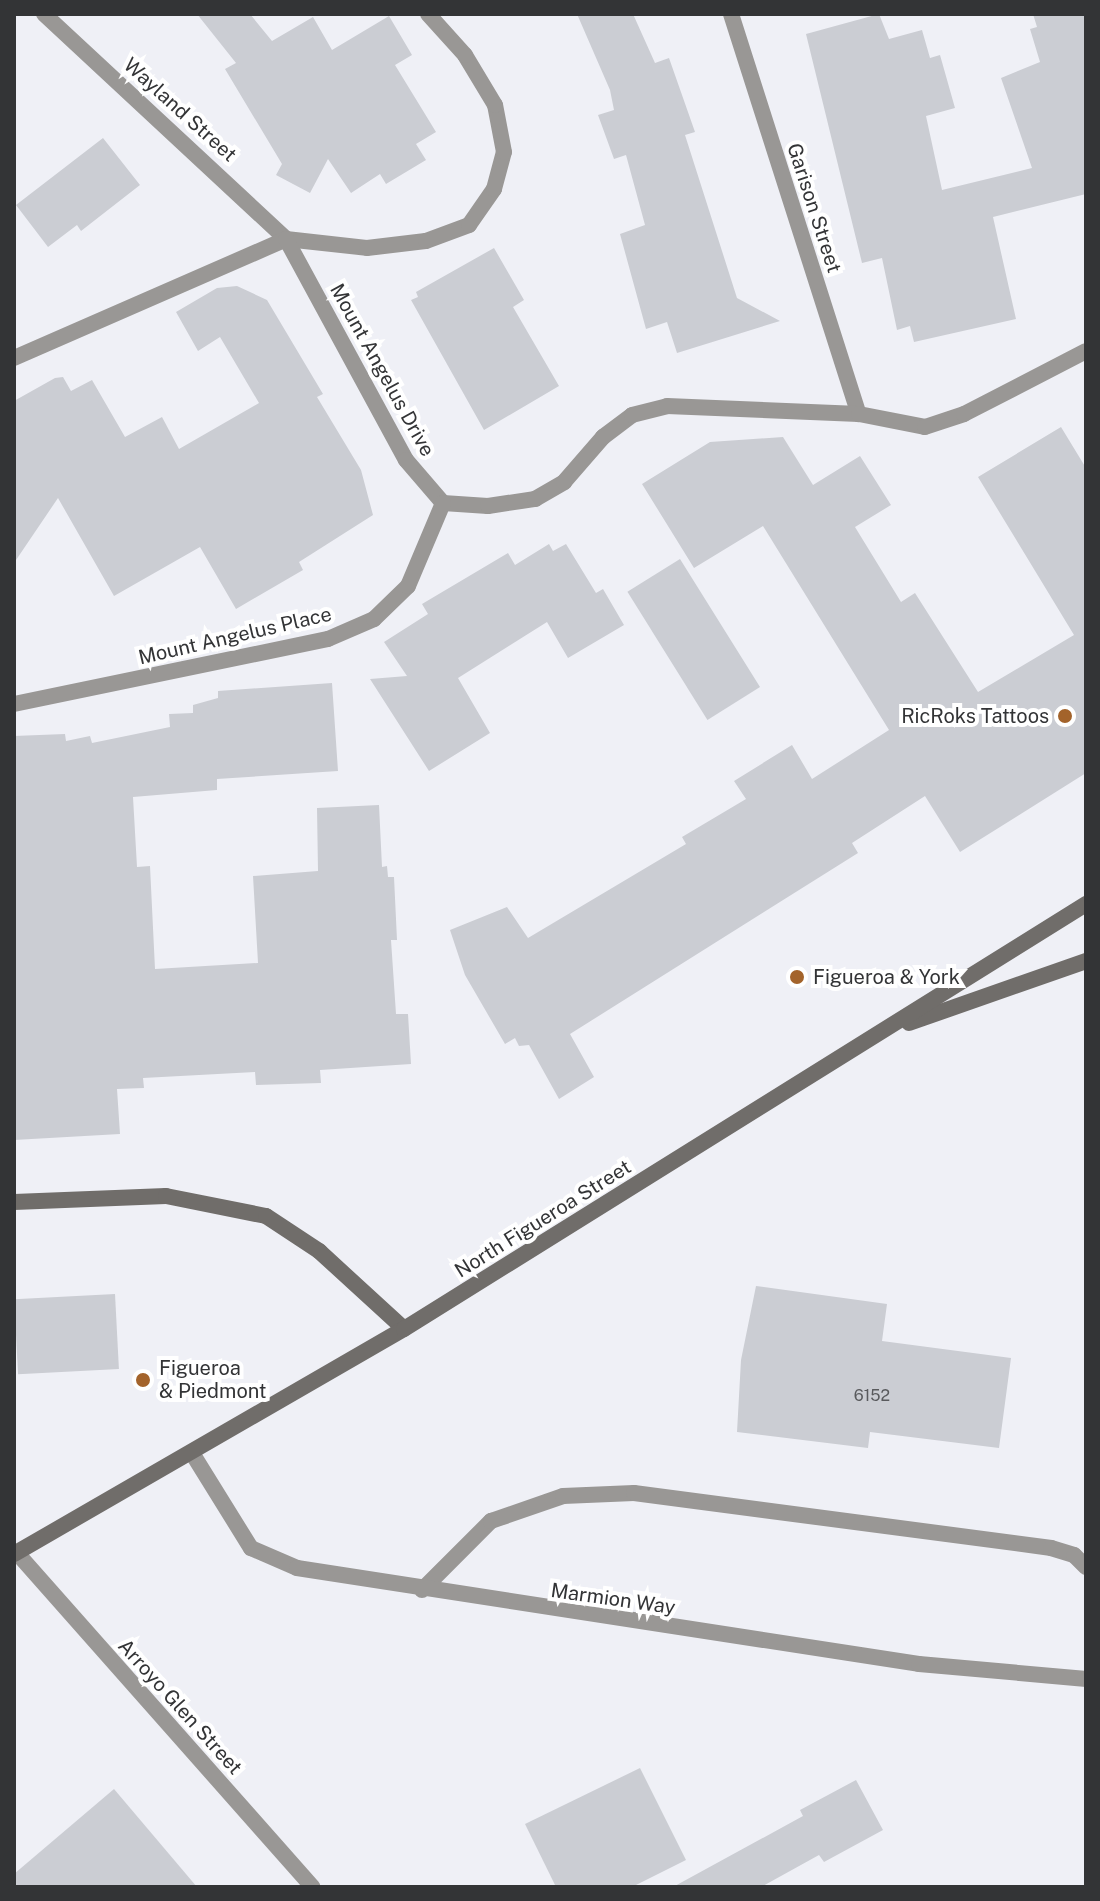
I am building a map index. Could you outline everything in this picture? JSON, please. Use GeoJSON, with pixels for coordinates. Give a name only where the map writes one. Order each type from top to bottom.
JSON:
{"type":"FeatureCollection","features":[{"type":"Feature","properties":{"kind":"main road","name":"North Figueroa Street"},"geometry":{"type":"LineString","coordinates":[[15,1554],[404,1329],[1086,904]]}},
{"type":"Feature","properties":{"kind":"main road"},"geometry":{"type":"LineString","coordinates":[[877,1034],[1086,961]]}},
{"type":"Feature","properties":{"kind":"main road"},"geometry":{"type":"LineString","coordinates":[[14,1202],[166,1196],[266,1216],[319,1251],[404,1329]]}},
{"type":"Feature","properties":{"kind":"street","name":"Wayland Street"},"geometry":{"type":"LineString","coordinates":[[44,14],[286,239]]}},
{"type":"Feature","properties":{"kind":"street"},"geometry":{"type":"LineString","coordinates":[[14,358],[286,239],[367,248],[426,241],[469,225],[494,189],[504,152],[495,105],[465,55],[428,14]]}},
{"type":"Feature","properties":{"kind":"street","name":"Garison Street"},"geometry":{"type":"LineString","coordinates":[[731,14],[859,414]]}},
{"type":"Feature","properties":{"kind":"street","name":"Mount Angelus Drive"},"geometry":{"type":"LineString","coordinates":[[286,239],[406,460],[443,503]]}},
{"type":"Feature","properties":{"kind":"street"},"geometry":{"type":"LineString","coordinates":[[443,503],[488,506],[535,499],[564,482],[603,437],[632,415],[667,406],[859,414],[925,427],[964,414],[1086,351]]}},
{"type":"Feature","properties":{"kind":"street","name":"Mount Angelus Place"},"geometry":{"type":"LineString","coordinates":[[14,704],[328,639],[374,619],[408,586],[443,503]]}},
{"type":"Feature","properties":{"kind":"street","name":"Marmion Way"},"geometry":{"type":"LineString","coordinates":[[192,1453],[251,1548],[273,1561],[422,1590],[919,1664],[1086,1679]]}},
{"type":"Feature","properties":{"kind":"street"},"geometry":{"type":"LineString","coordinates":[[422,1590],[491,1521],[563,1496],[634,1493],[1051,1548],[1074,1555],[1086,1567]]}},
{"type":"Feature","properties":{"kind":"street","name":"Arroyo Glen Street"},"geometry":{"type":"LineString","coordinates":[[15,1554],[312,1887]]}},
{"type":"Feature","properties":{"kind":"building"},"geometry":{"type":"Polygon","coordinates":[[[197,14],[250,14],[272,41],[313,17],[332,50],[389,16],[412,55],[395,65],[436,132],[416,144],[426,160],[386,184],[380,174],[351,193],[328,159],[310,193],[276,175],[282,164],[225,69],[236,63],[197,14]]]}},
{"type":"Feature","properties":{"kind":"building"},"geometry":{"type":"Polygon","coordinates":[[[577,14],[633,14],[655,63],[669,58],[695,132],[685,135],[737,298],[780,321],[677,353],[667,322],[646,329],[620,234],[645,225],[626,155],[614,159],[598,115],[614,110],[610,90],[577,14]]]}},
{"type":"Feature","properties":{"kind":"building"},"geometry":{"type":"Polygon","coordinates":[[[879,14],[889,39],[922,30],[930,58],[940,55],[955,108],[926,116],[942,190],[1032,168],[1001,78],[1040,62],[1030,29],[1037,27],[1033,14],[1086,14],[1086,194],[993,217],[1016,319],[914,342],[910,326],[897,330],[882,258],[862,263],[806,34],[879,14]]]}},
{"type":"Feature","properties":{"kind":"building"},"geometry":{"type":"Polygon","coordinates":[[[103,138],[140,185],[81,231],[77,225],[48,247],[16,205],[103,138]]]}},
{"type":"Feature","properties":{"kind":"building"},"geometry":{"type":"Polygon","coordinates":[[[494,248],[524,300],[513,307],[559,386],[484,430],[411,300],[418,297],[416,292],[494,248]]]}},
{"type":"Feature","properties":{"kind":"building"},"geometry":{"type":"Polygon","coordinates":[[[237,286],[267,300],[323,394],[317,397],[361,470],[373,515],[299,562],[303,570],[236,609],[200,547],[114,596],[58,498],[14,563],[14,401],[55,378],[63,377],[71,391],[92,380],[125,437],[162,417],[179,449],[259,403],[220,337],[198,351],[176,312],[217,288],[237,286]]]}},
{"type":"Feature","properties":{"kind":"building"},"geometry":{"type":"Polygon","coordinates":[[[1061,427],[1086,468],[1086,773],[960,852],[925,796],[852,843],[858,853],[570,1034],[594,1077],[559,1099],[529,1045],[519,1046],[515,1038],[505,1044],[465,975],[450,930],[507,907],[528,938],[686,844],[682,837],[746,799],[734,781],[792,745],[812,779],[889,730],[763,526],[694,568],[642,484],[710,442],[783,437],[813,485],[860,456],[891,505],[855,527],[901,602],[915,593],[978,692],[1074,635],[978,477],[1061,427]]]}},
{"type":"Feature","properties":{"kind":"building"},"geometry":{"type":"Polygon","coordinates":[[[549,544],[553,551],[566,544],[596,593],[603,589],[624,625],[568,658],[547,622],[458,678],[490,733],[429,771],[370,679],[407,676],[384,642],[428,614],[422,604],[508,553],[515,565],[549,544]]]}},
{"type":"Feature","properties":{"kind":"building"},"geometry":{"type":"Polygon","coordinates":[[[680,559],[760,687],[707,720],[627,592],[680,559]]]}},
{"type":"Feature","properties":{"kind":"building"},"geometry":{"type":"Polygon","coordinates":[[[332,683],[338,771],[217,779],[217,790],[133,797],[137,867],[150,866],[155,969],[258,963],[253,876],[318,871],[317,808],[379,805],[382,867],[387,866],[388,877],[394,877],[397,940],[391,940],[396,1014],[408,1014],[411,1064],[320,1070],[321,1083],[256,1085],[255,1072],[143,1078],[144,1088],[117,1089],[120,1134],[14,1140],[14,736],[65,734],[66,741],[90,736],[92,743],[170,727],[169,714],[193,713],[193,705],[218,698],[218,691],[332,683]]]}},
{"type":"Feature","properties":{"kind":"building"},"geometry":{"type":"Polygon","coordinates":[[[756,1286],[887,1304],[882,1341],[1011,1358],[999,1448],[870,1432],[868,1448],[737,1432],[741,1360],[756,1286]]]}},
{"type":"Feature","properties":{"kind":"building"},"geometry":{"type":"Polygon","coordinates":[[[115,1294],[119,1369],[18,1374],[14,1299],[115,1294]]]}},
{"type":"Feature","properties":{"kind":"building"},"geometry":{"type":"Polygon","coordinates":[[[640,1768],[686,1860],[632,1887],[556,1887],[525,1824],[640,1768]]]}},
{"type":"Feature","properties":{"kind":"building"},"geometry":{"type":"Polygon","coordinates":[[[856,1780],[883,1830],[824,1862],[819,1855],[761,1887],[673,1887],[803,1816],[800,1810],[856,1780]]]}},
{"type":"Feature","properties":{"kind":"building"},"geometry":{"type":"Polygon","coordinates":[[[114,1789],[197,1887],[14,1887],[14,1874],[114,1789]]]}},
{"type":"Feature","properties":{"kind":"place","name":"RicRoks Tattoos"},"geometry":{"type":"Point","coordinates":[1065,716]}},
{"type":"Feature","properties":{"kind":"place","name":"Figueroa & York"},"geometry":{"type":"Point","coordinates":[797,977]}},
{"type":"Feature","properties":{"kind":"place","name":"Figueroa & Piedmont"},"geometry":{"type":"Point","coordinates":[143,1380]}}]}
